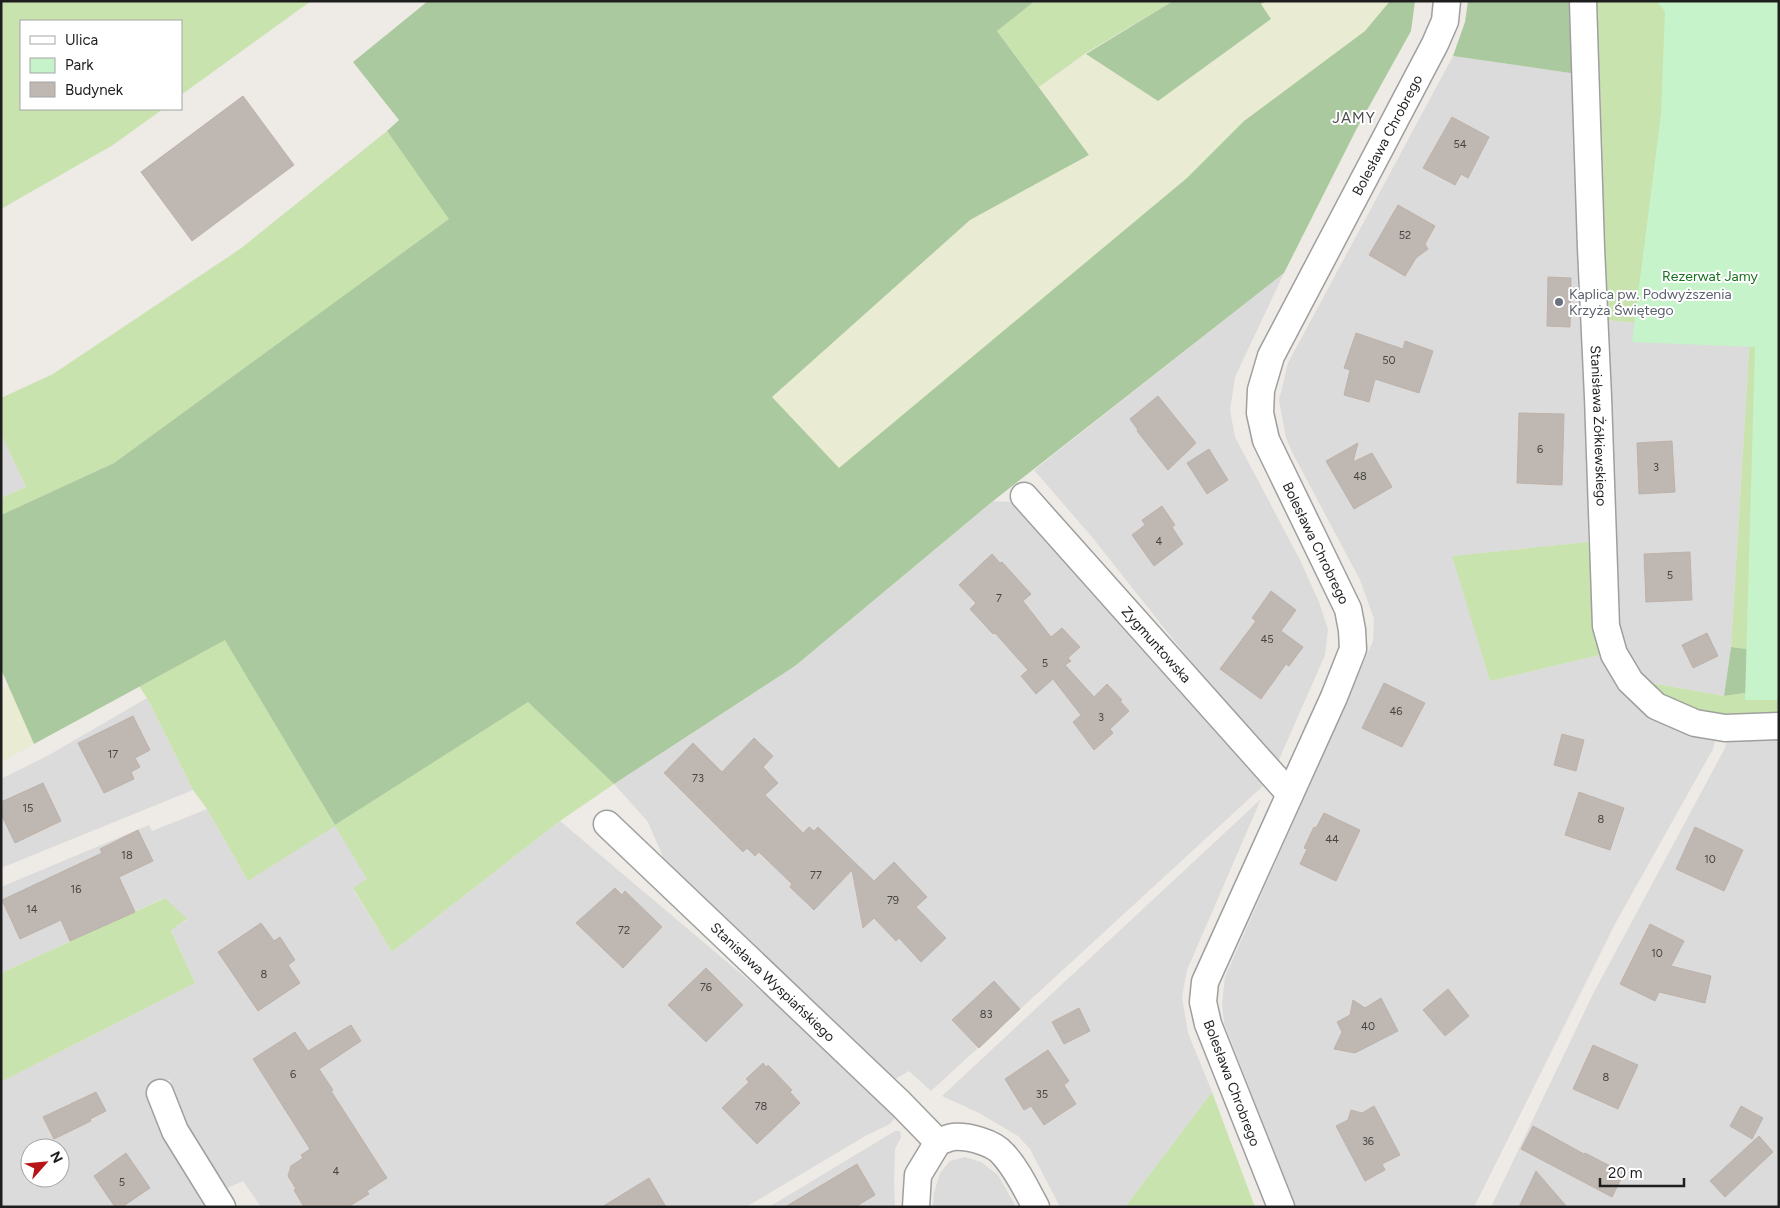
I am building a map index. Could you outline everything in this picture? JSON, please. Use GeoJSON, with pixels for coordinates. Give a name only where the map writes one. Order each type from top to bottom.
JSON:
{"type":"FeatureCollection","features":[{"type":"Feature","properties":{"kind":"street","name":"Bolesława Chrobrego"},"geometry":{"type":"LineString","coordinates":[[1281,1207],[1208,1024],[1203,1002],[1205,982],[1334,697],[1352,650],[1352,630],[1348,609],[1266,440],[1260,413],[1261,390],[1271,356],[1435,44],[1445,22],[1447,1]]}},
{"type":"Feature","properties":{"kind":"street","name":"Stanisława Żółkiewskiego"},"geometry":{"type":"LineString","coordinates":[[1583,1],[1606,626],[1614,654],[1630,681],[1656,706],[1695,723],[1725,728],[1779,726]]}},
{"type":"Feature","properties":{"kind":"street","name":"Zygmuntowska"},"geometry":{"type":"LineString","coordinates":[[1024,496],[1289,793]]}},
{"type":"Feature","properties":{"kind":"street","name":"Stanisława Wyspiańskiego"},"geometry":{"type":"LineString","coordinates":[[606,824],[901,1104],[938,1142]]}},
{"type":"Feature","properties":{"kind":"street"},"geometry":{"type":"LineString","coordinates":[[160,1093],[175,1131],[222,1207]]}},
{"type":"Feature","properties":{"kind":"street"},"geometry":{"type":"LineString","coordinates":[[916,1207],[918,1175],[938,1142],[952,1137],[968,1138],[988,1144],[1002,1152],[1020,1178],[1036,1207]]}},
{"type":"Feature","properties":{"kind":"shaded area"},"geometry":{"type":"Polygon","coordinates":[[[1453,56],[1577,74],[1586,346],[1588,542],[1453,556],[1490,681],[1600,655],[1615,679],[1717,733],[1713,749],[1616,922],[1474,1207],[1296,1207],[1224,1023],[1222,1004],[1225,977],[1373,641],[1374,619],[1360,580],[1292,452],[1286,438],[1279,400],[1288,363],[1453,56]]]}},
{"type":"Feature","properties":{"kind":"shaded area"},"geometry":{"type":"Polygon","coordinates":[[[1284,273],[1235,377],[1230,410],[1235,437],[1300,560],[1319,602],[1328,629],[1325,655],[1278,762],[1263,753],[1092,537],[1034,470],[1284,273]]]}},
{"type":"Feature","properties":{"kind":"shaded area"},"geometry":{"type":"Polygon","coordinates":[[[1605,320],[1750,335],[1731,647],[1724,696],[1640,681],[1621,651],[1612,607],[1605,320]]]}},
{"type":"Feature","properties":{"kind":"shaded area"},"geometry":{"type":"Polygon","coordinates":[[[1,434],[26,487],[1,498],[1,434]]]}},
{"type":"Feature","properties":{"kind":"shaded area"},"geometry":{"type":"Polygon","coordinates":[[[993,501],[1011,502],[1263,786],[931,1091],[909,1071],[893,1080],[666,864],[648,822],[614,784],[795,666],[993,501]]]}},
{"type":"Feature","properties":{"kind":"shaded area"},"geometry":{"type":"Polygon","coordinates":[[[147,698],[193,790],[1,868],[1,779],[49,755],[147,698]]]}},
{"type":"Feature","properties":{"kind":"shaded area"},"geometry":{"type":"Polygon","coordinates":[[[1729,733],[1779,733],[1779,1207],[1491,1207],[1593,994],[1725,748],[1729,733]]]}},
{"type":"Feature","properties":{"kind":"shaded area"},"geometry":{"type":"Polygon","coordinates":[[[1261,799],[1187,970],[1182,997],[1188,1033],[1212,1092],[1125,1207],[1060,1207],[1030,1149],[1018,1136],[979,1113],[942,1096],[1261,799]]]}},
{"type":"Feature","properties":{"kind":"shaded area"},"geometry":{"type":"Polygon","coordinates":[[[207,809],[248,881],[335,825],[368,879],[353,889],[392,952],[560,821],[766,995],[897,1115],[890,1124],[867,1135],[746,1207],[261,1207],[243,1181],[223,1190],[186,1128],[170,1079],[149,1091],[207,1207],[1,1207],[1,1082],[195,983],[171,929],[187,920],[164,898],[1,973],[1,887],[149,825],[152,831],[207,809]]]}},
{"type":"Feature","properties":{"kind":"shaded area"},"geometry":{"type":"Polygon","coordinates":[[[895,1131],[900,1131],[901,1137],[895,1149],[895,1207],[769,1207],[895,1131]]]}},
{"type":"Feature","properties":{"kind":"shaded area"},"geometry":{"type":"Polygon","coordinates":[[[965,1157],[981,1162],[998,1175],[1016,1207],[933,1207],[934,1193],[940,1173],[950,1161],[965,1157]]]}},
{"type":"Feature","properties":{"kind":"green space"},"geometry":{"type":"Polygon","coordinates":[[[1,1],[311,1],[182,94],[182,20],[20,20],[20,110],[162,110],[113,145],[1,209],[1,1]]]}},
{"type":"Feature","properties":{"kind":"green space"},"geometry":{"type":"Polygon","coordinates":[[[428,1],[1035,1],[997,31],[1089,155],[970,220],[772,397],[839,468],[1187,178],[1244,121],[1365,31],[1390,1],[1415,1],[1411,31],[1356,130],[1284,273],[993,501],[795,666],[614,784],[528,702],[335,825],[225,640],[34,744],[1,669],[1,515],[114,463],[449,219],[387,131],[399,120],[353,62],[428,1]]]}},
{"type":"Feature","properties":{"kind":"green space"},"geometry":{"type":"Polygon","coordinates":[[[1035,1],[1173,1],[1086,53],[1039,87],[997,31],[1035,1]]]}},
{"type":"Feature","properties":{"kind":"green space"},"geometry":{"type":"Polygon","coordinates":[[[1173,1],[1266,1],[1261,4],[1271,19],[1158,101],[1086,54],[1173,1]]]}},
{"type":"Feature","properties":{"kind":"green space"},"geometry":{"type":"Polygon","coordinates":[[[1266,1],[1390,1],[1365,31],[1244,121],[1187,178],[839,469],[772,397],[970,220],[1089,155],[1039,87],[1086,54],[1158,101],[1271,19],[1261,4],[1266,1]]]}},
{"type":"Feature","properties":{"kind":"green space"},"geometry":{"type":"Polygon","coordinates":[[[1468,1],[1577,1],[1577,74],[1453,56],[1465,22],[1468,1]]]}},
{"type":"Feature","properties":{"kind":"green space","name":"Rezerwat Jamy"},"geometry":{"type":"Polygon","coordinates":[[[1595,1],[1779,1],[1779,653],[1731,647],[1750,335],[1605,320],[1601,99],[1595,1]]]}},
{"type":"Feature","properties":{"kind":"green space","name":"Rezerwat Jamy"},"geometry":{"type":"Polygon","coordinates":[[[1657,1],[1779,1],[1779,700],[1745,700],[1755,347],[1632,342],[1661,114],[1665,12],[1657,1]]]}},
{"type":"Feature","properties":{"kind":"green space"},"geometry":{"type":"Polygon","coordinates":[[[387,131],[450,219],[114,463],[1,515],[1,498],[26,487],[1,434],[1,398],[53,374],[240,249],[387,131]]]}},
{"type":"Feature","properties":{"kind":"green space"},"geometry":{"type":"Polygon","coordinates":[[[1588,542],[1600,655],[1490,681],[1452,556],[1588,542]]]}},
{"type":"Feature","properties":{"kind":"green space"},"geometry":{"type":"Polygon","coordinates":[[[225,639],[335,825],[528,701],[614,784],[560,821],[392,952],[353,888],[367,879],[335,826],[248,881],[207,809],[193,790],[147,698],[139,686],[225,639]]]}},
{"type":"Feature","properties":{"kind":"green space"},"geometry":{"type":"Polygon","coordinates":[[[1731,647],[1779,653],[1779,688],[1724,696],[1731,647]]]}},
{"type":"Feature","properties":{"kind":"green space"},"geometry":{"type":"Polygon","coordinates":[[[1640,681],[1724,696],[1779,688],[1779,717],[1747,718],[1676,710],[1640,681]]]}},
{"type":"Feature","properties":{"kind":"green space"},"geometry":{"type":"Polygon","coordinates":[[[9,686],[34,744],[1,762],[1,689],[9,686]]]}},
{"type":"Feature","properties":{"kind":"green space"},"geometry":{"type":"Polygon","coordinates":[[[165,898],[187,919],[171,930],[195,983],[1,1082],[1,973],[165,898]]]}},
{"type":"Feature","properties":{"kind":"green space"},"geometry":{"type":"Polygon","coordinates":[[[1212,1092],[1255,1207],[1125,1207],[1212,1092]]]}},
{"type":"Feature","properties":{"kind":"building"},"geometry":{"type":"Polygon","coordinates":[[[243,96],[294,165],[192,241],[141,172],[243,96]]]}},
{"type":"Feature","properties":{"kind":"building"},"geometry":{"type":"Polygon","coordinates":[[[1452,117],[1489,137],[1468,178],[1461,174],[1455,185],[1423,168],[1452,117]]]}},
{"type":"Feature","properties":{"kind":"building"},"geometry":{"type":"Polygon","coordinates":[[[1398,205],[1435,226],[1425,244],[1428,249],[1416,258],[1405,276],[1369,255],[1398,205]]]}},
{"type":"Feature","properties":{"kind":"building","name":"Kaplica pw. Podwyższenia Krzyża Świętego"},"geometry":{"type":"Polygon","coordinates":[[[1548,277],[1571,278],[1570,327],[1547,326],[1548,277]]]}},
{"type":"Feature","properties":{"kind":"building"},"geometry":{"type":"Polygon","coordinates":[[[1356,333],[1403,349],[1405,341],[1433,351],[1419,393],[1375,379],[1369,402],[1344,395],[1350,370],[1344,368],[1356,333]]]}},
{"type":"Feature","properties":{"kind":"building"},"geometry":{"type":"Polygon","coordinates":[[[1158,396],[1196,443],[1168,470],[1137,431],[1130,419],[1158,396]]]}},
{"type":"Feature","properties":{"kind":"building"},"geometry":{"type":"Polygon","coordinates":[[[1519,413],[1564,414],[1562,485],[1517,483],[1519,413]]]}},
{"type":"Feature","properties":{"kind":"building"},"geometry":{"type":"Polygon","coordinates":[[[1672,441],[1675,492],[1639,494],[1637,443],[1672,441]]]}},
{"type":"Feature","properties":{"kind":"building"},"geometry":{"type":"Polygon","coordinates":[[[1358,443],[1353,462],[1372,453],[1392,487],[1354,509],[1326,461],[1358,443]]]}},
{"type":"Feature","properties":{"kind":"building"},"geometry":{"type":"Polygon","coordinates":[[[1209,449],[1228,480],[1207,494],[1187,463],[1209,449]]]}},
{"type":"Feature","properties":{"kind":"building"},"geometry":{"type":"Polygon","coordinates":[[[1162,506],[1175,525],[1172,527],[1183,544],[1154,566],[1132,535],[1145,525],[1142,520],[1162,506]]]}},
{"type":"Feature","properties":{"kind":"building"},"geometry":{"type":"Polygon","coordinates":[[[1690,552],[1692,600],[1646,602],[1644,554],[1690,552]]]}},
{"type":"Feature","properties":{"kind":"building"},"geometry":{"type":"Polygon","coordinates":[[[992,554],[1000,563],[1002,562],[1031,594],[1023,601],[1051,637],[1062,628],[1080,647],[1068,658],[1071,661],[1065,665],[1094,697],[1107,684],[1122,700],[1120,701],[1129,711],[1110,729],[1113,733],[1094,750],[1073,722],[1081,715],[1053,679],[1036,694],[1021,676],[1028,670],[995,633],[993,634],[970,609],[976,603],[959,585],[992,554]]]}},
{"type":"Feature","properties":{"kind":"building"},"geometry":{"type":"Polygon","coordinates":[[[1271,591],[1296,610],[1281,631],[1303,647],[1289,666],[1286,664],[1261,699],[1220,669],[1256,621],[1252,618],[1271,591]]]}},
{"type":"Feature","properties":{"kind":"building"},"geometry":{"type":"Polygon","coordinates":[[[1707,633],[1718,656],[1693,668],[1682,645],[1707,633]]]}},
{"type":"Feature","properties":{"kind":"building"},"geometry":{"type":"Polygon","coordinates":[[[1384,683],[1425,703],[1402,747],[1362,728],[1384,683]]]}},
{"type":"Feature","properties":{"kind":"building"},"geometry":{"type":"Polygon","coordinates":[[[133,716],[150,750],[135,758],[140,767],[131,772],[134,779],[104,793],[78,743],[133,716]]]}},
{"type":"Feature","properties":{"kind":"building"},"geometry":{"type":"Polygon","coordinates":[[[1562,734],[1584,740],[1576,771],[1554,765],[1562,734]]]}},
{"type":"Feature","properties":{"kind":"building"},"geometry":{"type":"Polygon","coordinates":[[[754,738],[773,756],[763,767],[778,783],[765,795],[803,833],[809,827],[814,831],[818,827],[874,881],[894,862],[927,897],[916,907],[946,938],[921,962],[899,938],[896,941],[874,918],[863,928],[852,870],[814,910],[790,887],[792,884],[759,852],[755,856],[747,848],[743,852],[664,773],[693,743],[722,772],[754,738]]]}},
{"type":"Feature","properties":{"kind":"building"},"geometry":{"type":"Polygon","coordinates":[[[43,783],[61,821],[15,843],[1,814],[1,802],[43,783]]]}},
{"type":"Feature","properties":{"kind":"building"},"geometry":{"type":"Polygon","coordinates":[[[1579,792],[1624,808],[1610,850],[1565,835],[1579,792]]]}},
{"type":"Feature","properties":{"kind":"building"},"geometry":{"type":"Polygon","coordinates":[[[1324,813],[1360,830],[1336,881],[1300,864],[1307,849],[1304,848],[1314,827],[1316,828],[1324,813]]]}},
{"type":"Feature","properties":{"kind":"building"},"geometry":{"type":"Polygon","coordinates":[[[1695,827],[1743,850],[1724,891],[1676,869],[1695,827]]]}},
{"type":"Feature","properties":{"kind":"building"},"geometry":{"type":"Polygon","coordinates":[[[138,830],[153,861],[119,877],[135,912],[70,941],[61,920],[20,939],[2,900],[102,853],[100,849],[138,830]]]}},
{"type":"Feature","properties":{"kind":"building"},"geometry":{"type":"Polygon","coordinates":[[[615,888],[622,895],[625,891],[662,927],[623,968],[576,923],[615,888]]]}},
{"type":"Feature","properties":{"kind":"building"},"geometry":{"type":"Polygon","coordinates":[[[261,923],[274,941],[280,937],[295,960],[288,965],[300,983],[258,1011],[218,952],[261,923]]]}},
{"type":"Feature","properties":{"kind":"building"},"geometry":{"type":"Polygon","coordinates":[[[1650,924],[1684,941],[1671,966],[1711,976],[1705,1003],[1659,992],[1655,1001],[1620,984],[1650,924]]]}},
{"type":"Feature","properties":{"kind":"building"},"geometry":{"type":"Polygon","coordinates":[[[706,968],[743,1005],[706,1042],[668,1005],[706,968]]]}},
{"type":"Feature","properties":{"kind":"building"},"geometry":{"type":"Polygon","coordinates":[[[994,981],[1020,1009],[979,1048],[952,1020],[994,981]]]}},
{"type":"Feature","properties":{"kind":"building"},"geometry":{"type":"Polygon","coordinates":[[[1448,989],[1469,1016],[1445,1036],[1423,1010],[1448,989]]]}},
{"type":"Feature","properties":{"kind":"building"},"geometry":{"type":"Polygon","coordinates":[[[1381,998],[1398,1031],[1355,1053],[1334,1049],[1342,1032],[1337,1022],[1350,1015],[1353,1000],[1365,1008],[1381,998]]]}},
{"type":"Feature","properties":{"kind":"building"},"geometry":{"type":"Polygon","coordinates":[[[1079,1008],[1090,1031],[1064,1044],[1052,1022],[1079,1008]]]}},
{"type":"Feature","properties":{"kind":"building"},"geometry":{"type":"Polygon","coordinates":[[[351,1025],[361,1041],[319,1069],[387,1178],[367,1191],[369,1194],[348,1207],[304,1207],[288,1176],[291,1166],[303,1158],[301,1155],[310,1149],[253,1059],[295,1032],[308,1051],[351,1025]]]}},
{"type":"Feature","properties":{"kind":"building"},"geometry":{"type":"Polygon","coordinates":[[[1593,1045],[1638,1065],[1618,1109],[1573,1089],[1593,1045]]]}},
{"type":"Feature","properties":{"kind":"building"},"geometry":{"type":"Polygon","coordinates":[[[1048,1050],[1069,1081],[1064,1085],[1076,1104],[1044,1125],[1031,1106],[1024,1110],[1005,1079],[1048,1050]]]}},
{"type":"Feature","properties":{"kind":"building"},"geometry":{"type":"Polygon","coordinates":[[[763,1063],[766,1067],[768,1065],[792,1090],[790,1092],[800,1103],[757,1144],[722,1108],[749,1082],[746,1079],[763,1063]]]}},
{"type":"Feature","properties":{"kind":"building"},"geometry":{"type":"Polygon","coordinates":[[[96,1092],[106,1111],[90,1119],[91,1121],[56,1138],[54,1138],[43,1117],[96,1092]]]}},
{"type":"Feature","properties":{"kind":"building"},"geometry":{"type":"Polygon","coordinates":[[[1374,1106],[1400,1155],[1382,1164],[1385,1170],[1365,1181],[1336,1126],[1348,1120],[1351,1110],[1362,1113],[1374,1106]]]}},
{"type":"Feature","properties":{"kind":"building"},"geometry":{"type":"Polygon","coordinates":[[[1741,1106],[1763,1118],[1752,1139],[1730,1126],[1741,1106]]]}},
{"type":"Feature","properties":{"kind":"building"},"geometry":{"type":"Polygon","coordinates":[[[1533,1126],[1624,1173],[1612,1197],[1521,1149],[1533,1126]]]}},
{"type":"Feature","properties":{"kind":"building"},"geometry":{"type":"Polygon","coordinates":[[[1759,1136],[1773,1152],[1725,1197],[1710,1181],[1759,1136]]]}},
{"type":"Feature","properties":{"kind":"building"},"geometry":{"type":"Polygon","coordinates":[[[126,1153],[150,1188],[122,1207],[115,1207],[94,1176],[126,1153]]]}},
{"type":"Feature","properties":{"kind":"building"},"geometry":{"type":"Polygon","coordinates":[[[857,1164],[875,1195],[855,1207],[785,1207],[857,1164]]]}},
{"type":"Feature","properties":{"kind":"building"},"geometry":{"type":"Polygon","coordinates":[[[1536,1171],[1567,1207],[1519,1207],[1536,1171]]]}},
{"type":"Feature","properties":{"kind":"building"},"geometry":{"type":"Polygon","coordinates":[[[649,1178],[666,1207],[602,1207],[649,1178]]]}},
{"type":"Feature","properties":{"kind":"place","name":"Kaplica pw. Podwyższenia Krzyża Świętego"},"geometry":{"type":"Point","coordinates":[1559,302]}},
{"type":"Feature","properties":{"kind":"district","name":"JAMY"},"geometry":{"type":"Point","coordinates":[1354,118]}}]}
